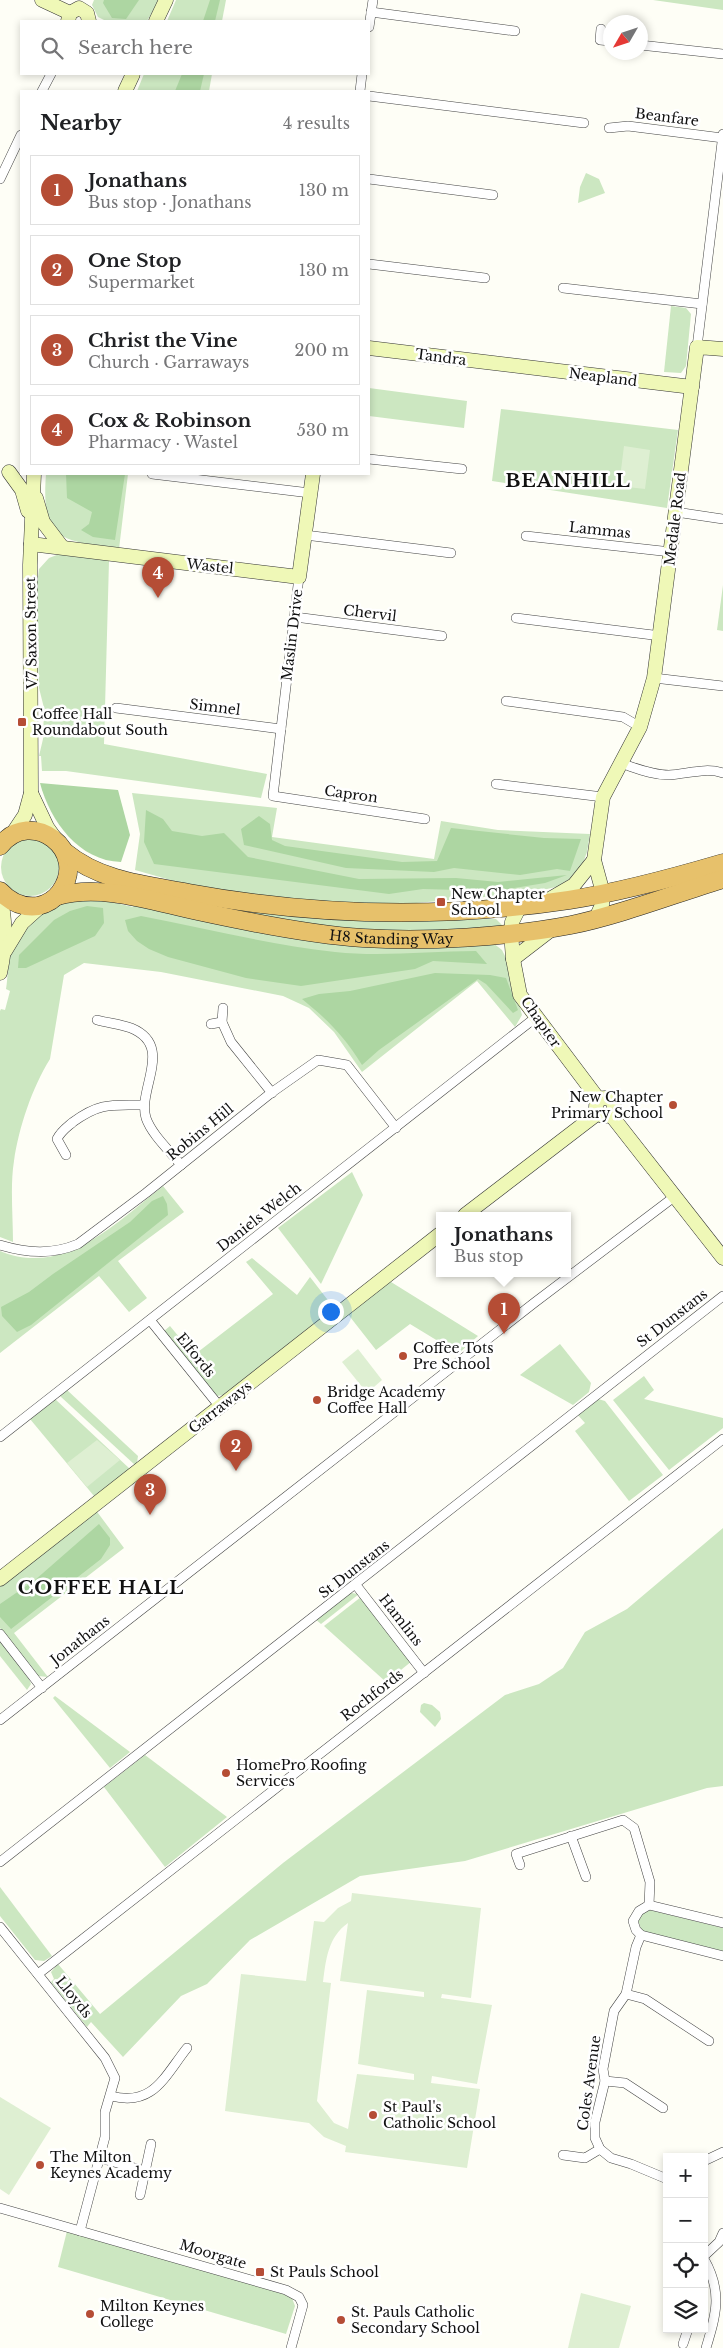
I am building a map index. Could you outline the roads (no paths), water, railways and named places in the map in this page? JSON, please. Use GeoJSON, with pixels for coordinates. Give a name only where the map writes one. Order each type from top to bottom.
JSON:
{"type":"FeatureCollection","features":[{"type":"Feature","properties":{"kind":"highway","name":"H8 Standing Way"},"geometry":{"type":"LineString","coordinates":[[4,842],[20,832],[40,832],[105,884]]}},
{"type":"Feature","properties":{"kind":"highway"},"geometry":{"type":"LineString","coordinates":[[58,896],[68,875],[68,863],[61,847]]}},
{"type":"Feature","properties":{"kind":"highway","name":"H8 Standing Way"},"geometry":{"type":"LineString","coordinates":[[42,905],[58,896],[105,884],[140,891],[341,912],[435,913],[477,910],[524,914],[547,931],[572,924],[600,905],[654,883],[723,863]]}},
{"type":"Feature","properties":{"kind":"highway","name":"H8 Standing Way"},"geometry":{"type":"LineString","coordinates":[[140,891],[232,919],[363,938],[432,938],[524,914],[567,895],[600,905],[632,906],[723,879]]}},
{"type":"Feature","properties":{"kind":"highway"},"geometry":{"type":"LineString","coordinates":[[0,891],[13,902],[22,906],[42,905]]}},
{"type":"Feature","properties":{"kind":"street"},"geometry":{"type":"LineString","coordinates":[[42,0],[87,13],[88,20]]}},
{"type":"Feature","properties":{"kind":"street"},"geometry":{"type":"LineString","coordinates":[[156,20],[166,0]]}},
{"type":"Feature","properties":{"kind":"street"},"geometry":{"type":"LineString","coordinates":[[370,20],[373,0]]}},
{"type":"Feature","properties":{"kind":"street"},"geometry":{"type":"LineString","coordinates":[[371,12],[515,31]]}},
{"type":"Feature","properties":{"kind":"street"},"geometry":{"type":"LineString","coordinates":[[601,29],[600,43],[603,42]]}},
{"type":"Feature","properties":{"kind":"street"},"geometry":{"type":"LineString","coordinates":[[648,46],[723,54]]}},
{"type":"Feature","properties":{"kind":"street"},"geometry":{"type":"LineString","coordinates":[[43,90],[50,75]]}},
{"type":"Feature","properties":{"kind":"street"},"geometry":{"type":"LineString","coordinates":[[124,90],[125,75]]}},
{"type":"Feature","properties":{"kind":"street"},"geometry":{"type":"LineString","coordinates":[[124,90],[132,75]]}},
{"type":"Feature","properties":{"kind":"street"},"geometry":{"type":"LineString","coordinates":[[360,90],[362,75]]}},
{"type":"Feature","properties":{"kind":"street"},"geometry":{"type":"LineString","coordinates":[[370,96],[584,123]]}},
{"type":"Feature","properties":{"kind":"street","name":"Beanfare"},"geometry":{"type":"LineString","coordinates":[[609,128],[628,126],[723,136]]}},
{"type":"Feature","properties":{"kind":"street","name":"Medale Road"},"geometry":{"type":"LineString","coordinates":[[600,905],[594,860],[603,797],[640,727],[654,678],[661,636],[702,304],[720,180],[723,136]]}},
{"type":"Feature","properties":{"kind":"street"},"geometry":{"type":"LineString","coordinates":[[0,179],[20,137]]}},
{"type":"Feature","properties":{"kind":"street"},"geometry":{"type":"LineString","coordinates":[[370,180],[493,195]]}},
{"type":"Feature","properties":{"kind":"street"},"geometry":{"type":"LineString","coordinates":[[370,264],[485,278]]}},
{"type":"Feature","properties":{"kind":"street"},"geometry":{"type":"LineString","coordinates":[[563,288],[702,304]]}},
{"type":"Feature","properties":{"kind":"street"},"geometry":{"type":"LineString","coordinates":[[697,347],[723,349]]}},
{"type":"Feature","properties":{"kind":"street","name":"Tandra"},"geometry":{"type":"LineString","coordinates":[[370,348],[514,365]]}},
{"type":"Feature","properties":{"kind":"street","name":"Neapland"},"geometry":{"type":"LineString","coordinates":[[514,365],[692,387]]}},
{"type":"Feature","properties":{"kind":"street"},"geometry":{"type":"LineString","coordinates":[[370,459],[462,469]]}},
{"type":"Feature","properties":{"kind":"street"},"geometry":{"type":"LineString","coordinates":[[10,472],[25,499],[31,526]]}},
{"type":"Feature","properties":{"kind":"street","name":"V7 Saxon Street"},"geometry":{"type":"LineString","coordinates":[[4,842],[25,815],[31,792],[31,526],[34,475]]}},
{"type":"Feature","properties":{"kind":"street"},"geometry":{"type":"LineString","coordinates":[[160,475],[310,493]]}},
{"type":"Feature","properties":{"kind":"street","name":"Maslin Drive"},"geometry":{"type":"LineString","coordinates":[[273,796],[312,475]]}},
{"type":"Feature","properties":{"kind":"street"},"geometry":{"type":"LineString","coordinates":[[33,492],[43,522],[62,547]]}},
{"type":"Feature","properties":{"kind":"street"},"geometry":{"type":"LineString","coordinates":[[676,512],[723,519]]}},
{"type":"Feature","properties":{"kind":"street"},"geometry":{"type":"LineString","coordinates":[[305,536],[451,553]]}},
{"type":"Feature","properties":{"kind":"street","name":"Lammas"},"geometry":{"type":"LineString","coordinates":[[526,536],[671,552]]}},
{"type":"Feature","properties":{"kind":"street","name":"Wastel"},"geometry":{"type":"LineString","coordinates":[[31,544],[299,577]]}},
{"type":"Feature","properties":{"kind":"street","name":"Chervil"},"geometry":{"type":"LineString","coordinates":[[295,617],[442,636]]}},
{"type":"Feature","properties":{"kind":"street"},"geometry":{"type":"LineString","coordinates":[[516,618],[661,636]]}},
{"type":"Feature","properties":{"kind":"street"},"geometry":{"type":"LineString","coordinates":[[654,678],[723,686]]}},
{"type":"Feature","properties":{"kind":"street"},"geometry":{"type":"LineString","coordinates":[[506,701],[623,717],[640,727]]}},
{"type":"Feature","properties":{"kind":"street","name":"Simnel"},"geometry":{"type":"LineString","coordinates":[[116,708],[281,729]]}},
{"type":"Feature","properties":{"kind":"street"},"geometry":{"type":"LineString","coordinates":[[620,762],[650,773],[669,775],[716,770],[723,773]]}},
{"type":"Feature","properties":{"kind":"street"},"geometry":{"type":"LineString","coordinates":[[496,784],[603,797]]}},
{"type":"Feature","properties":{"kind":"street","name":"V7 Saxon Street"},"geometry":{"type":"LineString","coordinates":[[31,792],[47,827],[61,847]]}},
{"type":"Feature","properties":{"kind":"street","name":"Capron"},"geometry":{"type":"LineString","coordinates":[[273,796],[425,819]]}},
{"type":"Feature","properties":{"kind":"street"},"geometry":{"type":"LineString","coordinates":[[567,895],[594,860]]}},
{"type":"Feature","properties":{"kind":"street"},"geometry":{"type":"LineString","coordinates":[[0,896],[4,911],[5,951],[0,973]]}},
{"type":"Feature","properties":{"kind":"street"},"geometry":{"type":"LineString","coordinates":[[5,951],[22,923],[42,905]]}},
{"type":"Feature","properties":{"kind":"street","name":"Chapter"},"geometry":{"type":"LineString","coordinates":[[524,914],[513,959],[520,995],[603,1109],[723,1258]]}},
{"type":"Feature","properties":{"kind":"street"},"geometry":{"type":"LineString","coordinates":[[513,959],[547,931]]}},
{"type":"Feature","properties":{"kind":"street"},"geometry":{"type":"LineString","coordinates":[[223,1008],[222,1022],[231,1042],[272,1093]]}},
{"type":"Feature","properties":{"kind":"street","name":"Daniels Welch"},"geometry":{"type":"LineString","coordinates":[[0,1437],[535,1018]]}},
{"type":"Feature","properties":{"kind":"street"},"geometry":{"type":"LineString","coordinates":[[97,1020],[130,1028],[142,1035],[150,1046],[154,1060],[144,1104],[146,1118],[152,1130],[181,1165]]}},
{"type":"Feature","properties":{"kind":"street"},"geometry":{"type":"LineString","coordinates":[[211,1024],[222,1022]]}},
{"type":"Feature","properties":{"kind":"street","name":"Robins Hill"},"geometry":{"type":"LineString","coordinates":[[0,1245],[22,1252],[40,1253],[78,1244],[272,1093],[318,1060],[347,1064],[396,1128]]}},
{"type":"Feature","properties":{"kind":"street"},"geometry":{"type":"LineString","coordinates":[[66,1155],[57,1139],[61,1131],[90,1110],[118,1105],[144,1104]]}},
{"type":"Feature","properties":{"kind":"street"},"geometry":{"type":"LineString","coordinates":[[469,1212],[603,1109]]}},
{"type":"Feature","properties":{"kind":"street","name":"Jonathans"},"geometry":{"type":"LineString","coordinates":[[571,1275],[674,1196]]}},
{"type":"Feature","properties":{"kind":"street","name":"Garraways"},"geometry":{"type":"LineString","coordinates":[[0,1579],[436,1237]]}},
{"type":"Feature","properties":{"kind":"street","name":"Jonathans"},"geometry":{"type":"LineString","coordinates":[[0,1720],[568,1277]]}},
{"type":"Feature","properties":{"kind":"street","name":"St Dunstans"},"geometry":{"type":"LineString","coordinates":[[0,1862],[723,1296]]}},
{"type":"Feature","properties":{"kind":"street","name":"Elfords"},"geometry":{"type":"LineString","coordinates":[[150,1320],[220,1406]]}},
{"type":"Feature","properties":{"kind":"street","name":"Rochfords"},"geometry":{"type":"LineString","coordinates":[[38,1974],[723,1439]]}},
{"type":"Feature","properties":{"kind":"street","name":"Hamlins"},"geometry":{"type":"LineString","coordinates":[[356,1585],[424,1673]]}},
{"type":"Feature","properties":{"kind":"street"},"geometry":{"type":"LineString","coordinates":[[0,1634],[42,1688]]}},
{"type":"Feature","properties":{"kind":"street"},"geometry":{"type":"LineString","coordinates":[[520,1865],[516,1854],[620,1820],[630,1823],[634,1828],[650,1882],[649,1905]]}},
{"type":"Feature","properties":{"kind":"street"},"geometry":{"type":"LineString","coordinates":[[571,1836],[586,1877]]}},
{"type":"Feature","properties":{"kind":"street"},"geometry":{"type":"LineString","coordinates":[[723,1923],[649,1905],[639,1911],[634,1918],[634,1926],[641,1935],[723,1956]]}},
{"type":"Feature","properties":{"kind":"street","name":"Lloyds"},"geometry":{"type":"LineString","coordinates":[[0,1927],[105,2058],[115,2078],[112,2092]]}},
{"type":"Feature","properties":{"kind":"street","name":"Coles Avenue"},"geometry":{"type":"LineString","coordinates":[[641,1935],[636,1947],[626,1994],[614,2011],[603,2069],[606,2080],[595,2122],[594,2138],[600,2149],[611,2158],[632,2164],[663,2177]]}},
{"type":"Feature","properties":{"kind":"street"},"geometry":{"type":"LineString","coordinates":[[626,1994],[645,1999],[709,2041]]}},
{"type":"Feature","properties":{"kind":"street"},"geometry":{"type":"LineString","coordinates":[[80,2231],[105,2137],[105,2112],[112,2092],[125,2100],[144,2097],[159,2085],[187,2048]]}},
{"type":"Feature","properties":{"kind":"street"},"geometry":{"type":"LineString","coordinates":[[606,2080],[625,2083],[663,2108]]}},
{"type":"Feature","properties":{"kind":"street"},"geometry":{"type":"LineString","coordinates":[[140,2195],[152,2144]]}},
{"type":"Feature","properties":{"kind":"street","name":"Coles Avenue"},"geometry":{"type":"LineString","coordinates":[[563,2155],[585,2158],[600,2149]]}},
{"type":"Feature","properties":{"kind":"street"},"geometry":{"type":"LineString","coordinates":[[708,2158],[723,2152]]}},
{"type":"Feature","properties":{"kind":"street"},"geometry":{"type":"LineString","coordinates":[[100,2158],[145,2171]]}},
{"type":"Feature","properties":{"kind":"street","name":"Moorgate"},"geometry":{"type":"LineString","coordinates":[[0,2208],[286,2290],[299,2297],[303,2305],[302,2315],[291,2348]]}},
{"type":"Feature","properties":{"kind":"street"},"geometry":{"type":"LineString","coordinates":[[708,2252],[719,2242],[723,2233]]}},
{"type":"Feature","properties":{"kind":"street"},"geometry":{"type":"LineString","coordinates":[[708,2268],[715,2281],[717,2297],[716,2313],[708,2329]]}},
{"type":"Feature","properties":{"kind":"street"},"geometry":{"type":"LineString","coordinates":[[683,2344],[687,2333]]}},
{"type":"Feature","properties":{"kind":"street"},"geometry":{"type":"LineString","coordinates":[[706,2348],[708,2333]]}},
{"type":"Feature","properties":{"kind":"place","name":"Cox & Robinson"},"geometry":{"type":"Point","coordinates":[158,598]}},
{"type":"Feature","properties":{"kind":"place","name":"Coffee Hall Roundabout South"},"geometry":{"type":"Point","coordinates":[22,722]}},
{"type":"Feature","properties":{"kind":"place","name":"New Chapter School"},"geometry":{"type":"Point","coordinates":[441,902]}},
{"type":"Feature","properties":{"kind":"place","name":"New Chapter Primary School"},"geometry":{"type":"Point","coordinates":[673,1105]}},
{"type":"Feature","properties":{"kind":"place","name":"Jonathans"},"geometry":{"type":"Point","coordinates":[504,1334]}},
{"type":"Feature","properties":{"kind":"place","name":"Coffee Tots Pre School"},"geometry":{"type":"Point","coordinates":[403,1356]}},
{"type":"Feature","properties":{"kind":"place","name":"Bridge Academy Coffee Hall"},"geometry":{"type":"Point","coordinates":[317,1400]}},
{"type":"Feature","properties":{"kind":"place","name":"One Stop"},"geometry":{"type":"Point","coordinates":[236,1471]}},
{"type":"Feature","properties":{"kind":"place","name":"Christ the Vine"},"geometry":{"type":"Point","coordinates":[150,1515]}},
{"type":"Feature","properties":{"kind":"place","name":"HomePro Roofing Services"},"geometry":{"type":"Point","coordinates":[226,1773]}},
{"type":"Feature","properties":{"kind":"place","name":"St Paul's Catholic School"},"geometry":{"type":"Point","coordinates":[373,2115]}},
{"type":"Feature","properties":{"kind":"place","name":"The Milton Keynes Academy"},"geometry":{"type":"Point","coordinates":[40,2165]}},
{"type":"Feature","properties":{"kind":"place","name":"St Pauls School"},"geometry":{"type":"Point","coordinates":[260,2272]}},
{"type":"Feature","properties":{"kind":"place","name":"Milton Keynes College"},"geometry":{"type":"Point","coordinates":[90,2314]}},
{"type":"Feature","properties":{"kind":"place","name":"St. Pauls Catholic Secondary School"},"geometry":{"type":"Point","coordinates":[341,2320]}},
{"type":"Feature","properties":{"kind":"district","name":"BEANHILL"},"geometry":{"type":"Point","coordinates":[568,480]}},
{"type":"Feature","properties":{"kind":"district","name":"COFFEE HALL"},"geometry":{"type":"Point","coordinates":[101,1587]}}]}
